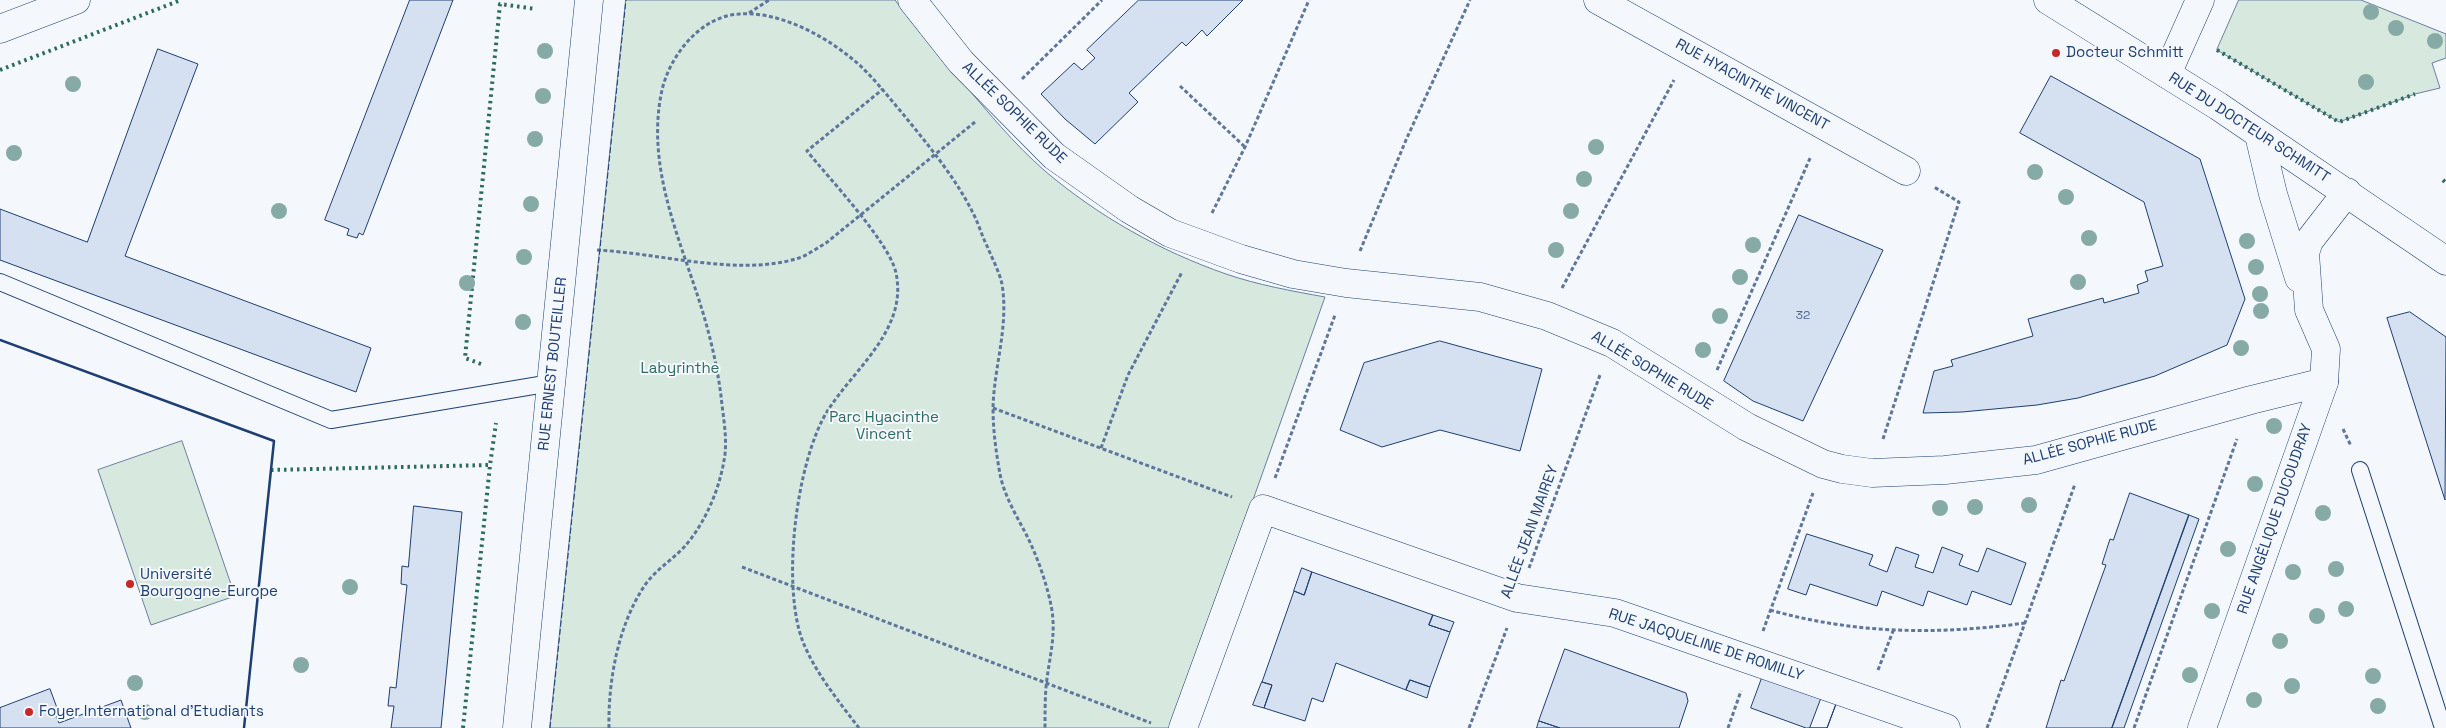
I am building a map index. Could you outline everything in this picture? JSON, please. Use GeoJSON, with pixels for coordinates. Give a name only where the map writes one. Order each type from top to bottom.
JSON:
{"type":"FeatureCollection","features":[{"type":"Feature","properties":{"kind":"street"},"geometry":{"type":"LineString","coordinates":[[0,29],[76,0]]}},
{"type":"Feature","properties":{"kind":"street","name":"RUE ERNEST BOUTEILLER"},"geometry":{"type":"LineString","coordinates":[[517,728],[589,0]]}},
{"type":"Feature","properties":{"kind":"street","name":"ALLÉE SOPHIE RUDE"},"geometry":{"type":"LineString","coordinates":[[912,0],[961,62],[1054,156],[1130,209],[1170,233],[1196,244],[1292,274],[1346,283],[1480,297],[1547,316],[1612,344],[1746,428],[1823,464],[1872,473],[1945,470],[2036,460],[2251,400],[2324,382]]}},
{"type":"Feature","properties":{"kind":"street","name":"RUE HYACINTHE VINCENT"},"geometry":{"type":"LineString","coordinates":[[1598,0],[1906,171]]}},
{"type":"Feature","properties":{"kind":"street","name":"RUE DU DOCTEUR SCHMITT"},"geometry":{"type":"LineString","coordinates":[[2048,0],[2167,74],[2347,192],[2446,261]]}},
{"type":"Feature","properties":{"kind":"street"},"geometry":{"type":"LineString","coordinates":[[2167,74],[2200,0]]}},
{"type":"Feature","properties":{"kind":"street","name":"RUE ANGÉLIQUE DUCOUDRAY"},"geometry":{"type":"LineString","coordinates":[[2202,728],[2324,382],[2326,349],[2309,310],[2273,194],[2259,135]]}},
{"type":"Feature","properties":{"kind":"street","name":"RUE ANGÉLIQUE DUCOUDRAY"},"geometry":{"type":"LineString","coordinates":[[2309,310],[2304,266],[2306,248],[2309,241],[2347,192]]}},
{"type":"Feature","properties":{"kind":"street"},"geometry":{"type":"LineString","coordinates":[[1183,728],[1263,509]]}},
{"type":"Feature","properties":{"kind":"street","name":"RUE JACQUELINE DE ROMILLY"},"geometry":{"type":"LineString","coordinates":[[1263,509],[1518,598],[1615,613],[1946,728]]}},
{"type":"Feature","properties":{"kind":"lane"},"geometry":{"type":"LineString","coordinates":[[0,282],[331,420],[551,383]]}},
{"type":"Feature","properties":{"kind":"lane"},"geometry":{"type":"LineString","coordinates":[[2360,470],[2443,728]]}},
{"type":"Feature","properties":{"kind":"path"},"geometry":{"type":"LineString","coordinates":[[748,13],[769,0]]}},
{"type":"Feature","properties":{"kind":"path"},"geometry":{"type":"LineString","coordinates":[[564,249],[600,250],[733,264],[776,262],[800,258],[826,243],[860,217],[999,102],[1102,0]]}},
{"type":"Feature","properties":{"kind":"path"},"geometry":{"type":"LineString","coordinates":[[1101,448],[1128,375],[1245,148],[1309,0]]}},
{"type":"Feature","properties":{"kind":"path"},"geometry":{"type":"LineString","coordinates":[[993,408],[1263,509],[1346,283],[1406,140],[1470,0]]}},
{"type":"Feature","properties":{"kind":"path"},"geometry":{"type":"LineString","coordinates":[[609,728],[612,684],[618,649],[632,609],[648,580],[685,546],[702,520],[720,480],[726,441],[717,370],[701,306],[671,219],[660,163],[657,139],[662,90],[668,70],[678,53],[696,34],[712,21],[731,14],[748,13],[772,17],[823,39],[858,63],[936,155],[974,214],[1001,280],[1004,310],[1003,340],[993,408],[1001,481],[1028,539],[1050,603],[1054,626],[1053,654],[1047,683],[1045,728]]}},
{"type":"Feature","properties":{"kind":"path"},"geometry":{"type":"LineString","coordinates":[[1547,316],[1690,51]]}},
{"type":"Feature","properties":{"kind":"path"},"geometry":{"type":"LineString","coordinates":[[1180,86],[1245,148]]}},
{"type":"Feature","properties":{"kind":"path"},"geometry":{"type":"LineString","coordinates":[[859,728],[813,662],[803,642],[793,586],[799,489],[808,455],[827,412],[886,334],[896,307],[897,286],[892,262],[884,248],[807,151],[882,89]]}},
{"type":"Feature","properties":{"kind":"path"},"geometry":{"type":"LineString","coordinates":[[1704,401],[1824,125]]}},
{"type":"Feature","properties":{"kind":"path"},"geometry":{"type":"LineString","coordinates":[[1872,473],[1959,202],[1906,171]]}},
{"type":"Feature","properties":{"kind":"path","name":"ALLÉE JEAN MAIREY"},"geometry":{"type":"LineString","coordinates":[[1470,728],[1612,344]]}},
{"type":"Feature","properties":{"kind":"path"},"geometry":{"type":"LineString","coordinates":[[2134,728],[2251,400]]}},
{"type":"Feature","properties":{"kind":"path"},"geometry":{"type":"LineString","coordinates":[[1987,728],[2088,446]]}},
{"type":"Feature","properties":{"kind":"path"},"geometry":{"type":"LineString","coordinates":[[1728,728],[1823,464]]}},
{"type":"Feature","properties":{"kind":"path"},"geometry":{"type":"LineString","coordinates":[[742,567],[1155,724]]}},
{"type":"Feature","properties":{"kind":"path"},"geometry":{"type":"LineString","coordinates":[[1770,610],[1799,618],[1862,629],[1893,631],[1957,631],[2025,623]]}},
{"type":"Feature","properties":{"kind":"green space","name":"Parc Hyacinthe Vincent"},"geometry":{"type":"Polygon","coordinates":[[[626,0],[895,0],[910,21],[1012,138],[1045,171],[1086,203],[1131,231],[1201,265],[1250,281],[1325,297],[1172,728],[550,728],[626,0]]]}},
{"type":"Feature","properties":{"kind":"green space"},"geometry":{"type":"Polygon","coordinates":[[[2239,0],[2361,0],[2446,34],[2446,58],[2432,63],[2440,88],[2415,94],[2339,122],[2217,50],[2239,0]]]}},
{"type":"Feature","properties":{"kind":"green space"},"geometry":{"type":"Polygon","coordinates":[[[182,441],[235,596],[151,625],[98,470],[182,441]]]}},
{"type":"Feature","properties":{"kind":"building"},"geometry":{"type":"Polygon","coordinates":[[[410,0],[453,0],[363,235],[359,233],[357,238],[347,235],[349,229],[325,220],[410,0]]]}},
{"type":"Feature","properties":{"kind":"building"},"geometry":{"type":"Polygon","coordinates":[[[1139,0],[1243,0],[1207,36],[1202,30],[1186,46],[1182,42],[1129,93],[1138,102],[1095,144],[1065,119],[1041,94],[1074,63],[1082,70],[1095,58],[1087,50],[1139,0]]]}},
{"type":"Feature","properties":{"kind":"building"},"geometry":{"type":"Polygon","coordinates":[[[158,49],[198,64],[125,256],[371,348],[356,392],[0,260],[0,209],[87,242],[158,49]]]}},
{"type":"Feature","properties":{"kind":"building"},"geometry":{"type":"Polygon","coordinates":[[[2051,76],[2200,159],[2245,299],[2227,345],[2155,376],[2078,398],[2037,405],[1962,412],[1923,413],[1934,371],[1953,366],[1951,360],[2033,336],[2028,319],[2103,298],[2104,303],[2139,293],[2137,285],[2148,281],[2145,271],[2163,266],[2144,202],[2020,133],[2051,76]]]}},
{"type":"Feature","properties":{"kind":"building"},"geometry":{"type":"Polygon","coordinates":[[[1799,215],[1883,250],[1803,421],[1753,401],[1724,381],[1799,215]]]}},
{"type":"Feature","properties":{"kind":"building"},"geometry":{"type":"Polygon","coordinates":[[[2410,312],[2446,337],[2445,500],[2387,318],[2410,312]]]}},
{"type":"Feature","properties":{"kind":"building"},"geometry":{"type":"Polygon","coordinates":[[[1440,341],[1542,369],[1520,451],[1440,430],[1382,447],[1340,430],[1364,363],[1440,341]]]}},
{"type":"Feature","properties":{"kind":"building"},"geometry":{"type":"Polygon","coordinates":[[[2130,493],[2189,515],[2112,728],[2046,728],[2061,680],[2064,681],[2106,565],[2102,564],[2110,539],[2113,540],[2130,493]]]}},
{"type":"Feature","properties":{"kind":"building"},"geometry":{"type":"Polygon","coordinates":[[[414,506],[462,512],[441,728],[391,728],[394,706],[388,706],[390,687],[396,688],[407,585],[401,584],[402,566],[408,567],[414,506]]]}},
{"type":"Feature","properties":{"kind":"building"},"geometry":{"type":"Polygon","coordinates":[[[2189,515],[2199,519],[2124,728],[2112,728],[2189,515]]]}},
{"type":"Feature","properties":{"kind":"building"},"geometry":{"type":"Polygon","coordinates":[[[1807,534],[1873,555],[1869,565],[1887,572],[1896,547],[1919,555],[1915,567],[1933,573],[1942,547],[1963,555],[1959,565],[1978,572],[1987,548],[2026,563],[2011,605],[1972,591],[1967,605],[1928,591],[1923,606],[1882,591],[1877,606],[1810,584],[1806,595],[1788,589],[1807,534]]]}},
{"type":"Feature","properties":{"kind":"building"},"geometry":{"type":"Polygon","coordinates":[[[1302,568],[1312,572],[1304,595],[1294,591],[1302,568]]]}},
{"type":"Feature","properties":{"kind":"building"},"geometry":{"type":"Polygon","coordinates":[[[1312,572],[1433,615],[1429,625],[1450,632],[1430,687],[1410,680],[1406,690],[1336,663],[1323,702],[1312,698],[1305,721],[1264,708],[1272,685],[1262,682],[1294,591],[1304,595],[1312,572]]]}},
{"type":"Feature","properties":{"kind":"building"},"geometry":{"type":"Polygon","coordinates":[[[1433,615],[1454,622],[1450,632],[1429,625],[1433,615]]]}},
{"type":"Feature","properties":{"kind":"building"},"geometry":{"type":"Polygon","coordinates":[[[1565,649],[1686,693],[1688,701],[1679,728],[1560,728],[1539,721],[1565,649]]]}},
{"type":"Feature","properties":{"kind":"building"},"geometry":{"type":"Polygon","coordinates":[[[1762,678],[1836,704],[1827,728],[1806,728],[1751,708],[1762,678]]]}},
{"type":"Feature","properties":{"kind":"building"},"geometry":{"type":"Polygon","coordinates":[[[1410,680],[1430,687],[1427,698],[1406,690],[1410,680]]]}},
{"type":"Feature","properties":{"kind":"building"},"geometry":{"type":"Polygon","coordinates":[[[1262,682],[1272,685],[1264,708],[1253,705],[1262,682]]]}},
{"type":"Feature","properties":{"kind":"building","name":"Foyer International d'Etudiants"},"geometry":{"type":"Polygon","coordinates":[[[50,689],[60,716],[56,717],[59,723],[121,700],[131,728],[0,728],[0,708],[50,689]]]}},
{"type":"Feature","properties":{"kind":"building"},"geometry":{"type":"Polygon","coordinates":[[[1821,699],[1836,704],[1827,728],[1810,728],[1821,699]]]}},
{"type":"Feature","properties":{"kind":"building"},"geometry":{"type":"Polygon","coordinates":[[[1539,721],[1560,728],[1537,728],[1539,721]]]}},
{"type":"Feature","properties":{"kind":"hedge"},"geometry":{"type":"LineString","coordinates":[[0,70],[181,0]]}},
{"type":"Feature","properties":{"kind":"hedge"},"geometry":{"type":"LineString","coordinates":[[481,364],[465,358],[500,4],[536,9]]}},
{"type":"Feature","properties":{"kind":"hedge"},"geometry":{"type":"LineString","coordinates":[[2217,50],[2339,122],[2415,94]]}},
{"type":"Feature","properties":{"kind":"hedge"},"geometry":{"type":"LineString","coordinates":[[2443,180],[2446,183]]}},
{"type":"Feature","properties":{"kind":"hedge"},"geometry":{"type":"LineString","coordinates":[[271,470],[490,465],[496,423]]}},
{"type":"Feature","properties":{"kind":"hedge"},"geometry":{"type":"LineString","coordinates":[[463,728],[490,465]]}},
{"type":"Feature","properties":{"kind":"fence"},"geometry":{"type":"LineString","coordinates":[[550,728],[626,0]]}},
{"type":"Feature","properties":{"kind":"wall"},"geometry":{"type":"LineString","coordinates":[[0,340],[274,441],[244,728]]}},
{"type":"Feature","properties":{"kind":"place","name":"Docteur Schmitt"},"geometry":{"type":"Point","coordinates":[2056,53]}},
{"type":"Feature","properties":{"kind":"place","name":"Université Bourgogne-Europe"},"geometry":{"type":"Point","coordinates":[130,584]}},
{"type":"Feature","properties":{"kind":"place","name":"Foyer International d'Etudiants"},"geometry":{"type":"Point","coordinates":[29,712]}},
{"type":"Feature","properties":{"kind":"park label","name":"Labyrinthe"},"geometry":{"type":"Point","coordinates":[680,369]}}]}
